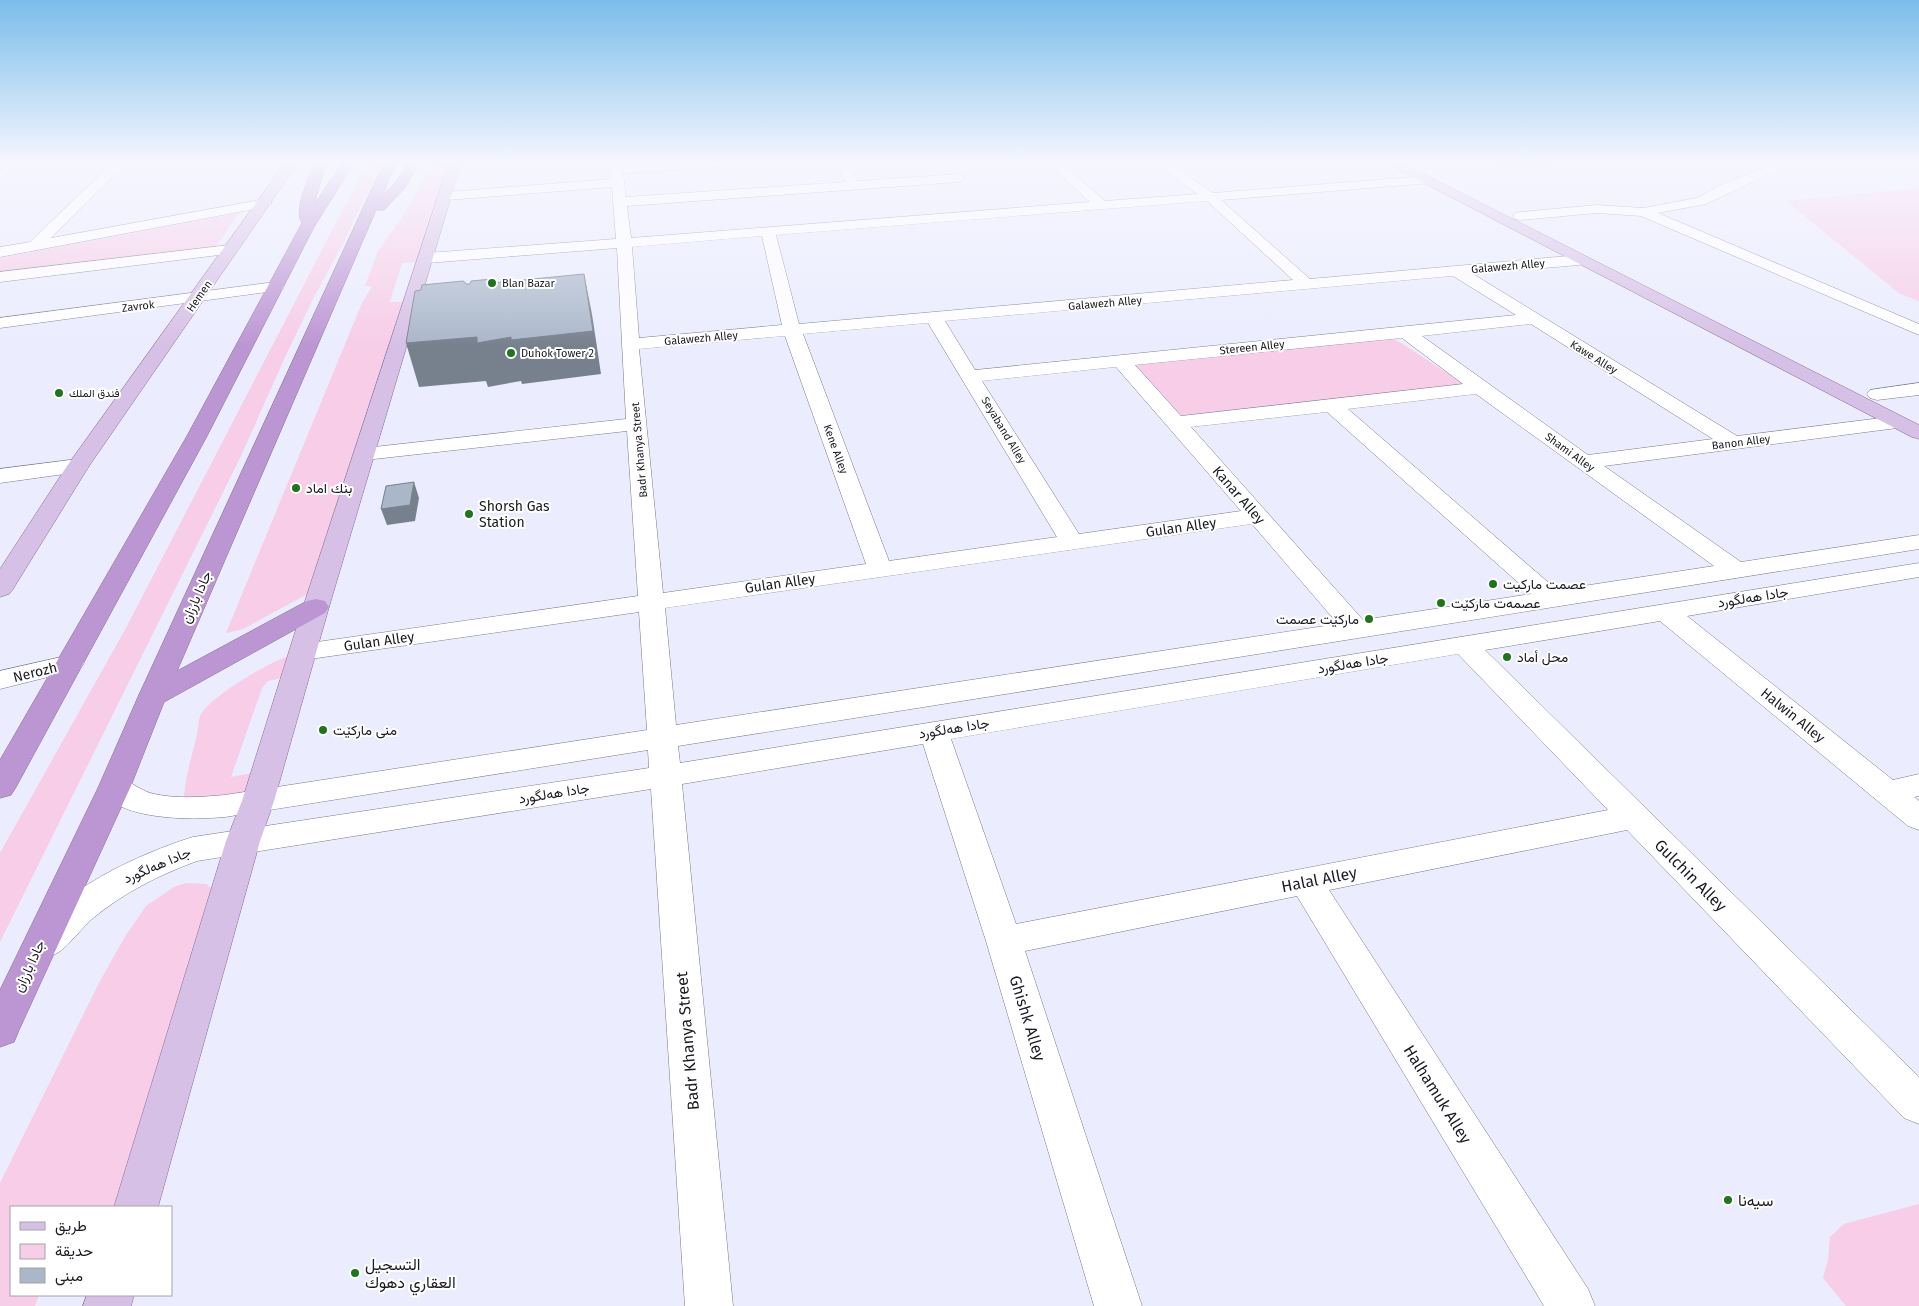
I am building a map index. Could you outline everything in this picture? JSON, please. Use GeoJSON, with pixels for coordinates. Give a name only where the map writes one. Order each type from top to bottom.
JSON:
{"type":"FeatureCollection","features":[{"type":"Feature","properties":{"kind":"highway"},"geometry":{"type":"LineString","coordinates":[[307,224],[307,228]]}},
{"type":"Feature","properties":{"kind":"highway"},"geometry":{"type":"LineString","coordinates":[[0,787],[192,445],[310,224]]}},
{"type":"Feature","properties":{"kind":"highway","name":"جادا بارزان"},"geometry":{"type":"LineString","coordinates":[[0,1030],[114,788],[152,697],[362,225]]}},
{"type":"Feature","properties":{"kind":"highway"},"geometry":{"type":"LineString","coordinates":[[152,697],[316,607]]}},
{"type":"Feature","properties":{"kind":"main road","name":"Hemen"},"geometry":{"type":"LineString","coordinates":[[0,589],[78,466],[249,224]]}},
{"type":"Feature","properties":{"kind":"main road"},"geometry":{"type":"LineString","coordinates":[[136,1206],[244,841],[437,224]]}},
{"type":"Feature","properties":{"kind":"main road"},"geometry":{"type":"LineString","coordinates":[[1510,224],[1579,260],[1904,416]]}},
{"type":"Feature","properties":{"kind":"main road"},"geometry":{"type":"LineString","coordinates":[[1536,224],[1878,394],[1904,416],[1919,433]]}},
{"type":"Feature","properties":{"kind":"street"},"geometry":{"type":"LineString","coordinates":[[33,247],[57,224]]}},
{"type":"Feature","properties":{"kind":"street"},"geometry":{"type":"LineString","coordinates":[[0,252],[155,224]]}},
{"type":"Feature","properties":{"kind":"street","name":"Badr Khanya Street"},"geometry":{"type":"LineString","coordinates":[[622,224],[636,424],[709,1306]]}},
{"type":"Feature","properties":{"kind":"street"},"geometry":{"type":"LineString","coordinates":[[427,258],[870,224]]}},
{"type":"Feature","properties":{"kind":"street"},"geometry":{"type":"LineString","coordinates":[[1240,224],[1307,285]]}},
{"type":"Feature","properties":{"kind":"street"},"geometry":{"type":"LineString","coordinates":[[1671,224],[1919,330]]}},
{"type":"Feature","properties":{"kind":"street","name":"Kene Alley"},"geometry":{"type":"LineString","coordinates":[[768,232],[792,329],[880,569]]}},
{"type":"Feature","properties":{"kind":"street"},"geometry":{"type":"LineString","coordinates":[[0,277],[230,250]]}},
{"type":"Feature","properties":{"kind":"street","name":"Galawezh Alley"},"geometry":{"type":"LineString","coordinates":[[630,344],[1579,260]]}},
{"type":"Feature","properties":{"kind":"street","name":"Kawe Alley"},"geometry":{"type":"LineString","coordinates":[[1455,270],[1734,443]]}},
{"type":"Feature","properties":{"kind":"street","name":"Zavrok"},"geometry":{"type":"LineString","coordinates":[[0,323],[276,287]]}},
{"type":"Feature","properties":{"kind":"street","name":"Seyaband Alley"},"geometry":{"type":"LineString","coordinates":[[934,318],[1072,542]]}},
{"type":"Feature","properties":{"kind":"street","name":"Stereen Alley"},"geometry":{"type":"LineString","coordinates":[[971,376],[1533,319]]}},
{"type":"Feature","properties":{"kind":"street"},"geometry":{"type":"LineString","coordinates":[[0,341],[22,320]]}},
{"type":"Feature","properties":{"kind":"street","name":"Shami Alley"},"geometry":{"type":"LineString","coordinates":[[1406,332],[1480,388],[1736,570]]}},
{"type":"Feature","properties":{"kind":"street","name":"Kanar Alley"},"geometry":{"type":"LineString","coordinates":[[1120,360],[1357,629]]}},
{"type":"Feature","properties":{"kind":"street"},"geometry":{"type":"LineString","coordinates":[[1175,423],[1480,388]]}},
{"type":"Feature","properties":{"kind":"street"},"geometry":{"type":"LineString","coordinates":[[1878,394],[1919,389]]}},
{"type":"Feature","properties":{"kind":"street"},"geometry":{"type":"LineString","coordinates":[[1330,404],[1552,599]]}},
{"type":"Feature","properties":{"kind":"street","name":"Banon Alley"},"geometry":{"type":"LineString","coordinates":[[1584,462],[1734,443],[1904,416]]}},
{"type":"Feature","properties":{"kind":"street"},"geometry":{"type":"LineString","coordinates":[[365,454],[636,424]]}},
{"type":"Feature","properties":{"kind":"street"},"geometry":{"type":"LineString","coordinates":[[0,476],[78,466]]}},
{"type":"Feature","properties":{"kind":"street","name":"Gulan Alley"},"geometry":{"type":"LineString","coordinates":[[303,652],[1258,516]]}},
{"type":"Feature","properties":{"kind":"street"},"geometry":{"type":"LineString","coordinates":[[114,788],[128,798],[147,805],[170,808],[197,809],[258,801],[1919,542]]}},
{"type":"Feature","properties":{"kind":"street","name":"جادا هەلگورد"},"geometry":{"type":"LineString","coordinates":[[28,968],[43,945],[63,923],[87,902],[113,884],[148,866],[193,849],[666,776],[1919,570]]}},
{"type":"Feature","properties":{"kind":"street","name":"Halwin Alley"},"geometry":{"type":"LineString","coordinates":[[1666,612],[1919,818]]}},
{"type":"Feature","properties":{"kind":"street","name":"Gulchin Alley"},"geometry":{"type":"LineString","coordinates":[[1464,645],[1919,1105]]}},
{"type":"Feature","properties":{"kind":"street","name":"Nerozh"},"geometry":{"type":"LineString","coordinates":[[0,680],[70,663]]}},
{"type":"Feature","properties":{"kind":"street","name":"Ghishk Alley"},"geometry":{"type":"LineString","coordinates":[[934,732],[1004,941],[1118,1306]]}},
{"type":"Feature","properties":{"kind":"street"},"geometry":{"type":"LineString","coordinates":[[1887,792],[1919,785]]}},
{"type":"Feature","properties":{"kind":"street","name":"Halal Alley"},"geometry":{"type":"LineString","coordinates":[[1004,941],[1634,817]]}},
{"type":"Feature","properties":{"kind":"street","name":"Halhamuk Alley"},"geometry":{"type":"LineString","coordinates":[[1305,881],[1570,1306]]}},
{"type":"Feature","properties":{"kind":"green space"},"geometry":{"type":"Polygon","coordinates":[[[181,224],[231,224],[214,249],[0,276],[0,258],[181,224]]]}},
{"type":"Feature","properties":{"kind":"green space"},"geometry":{"type":"Polygon","coordinates":[[[335,224],[352,224],[314,297],[240,458],[0,942],[0,853],[126,628],[335,224]]]}},
{"type":"Feature","properties":{"kind":"green space"},"geometry":{"type":"Polygon","coordinates":[[[397,224],[429,224],[418,262],[402,263],[390,302],[407,302],[313,591],[243,629],[226,633],[362,303],[372,286],[365,286],[378,251],[397,224]]]}},
{"type":"Feature","properties":{"kind":"green space"},"geometry":{"type":"Polygon","coordinates":[[[1814,224],[1919,224],[1919,301],[1900,294],[1814,224]]]}},
{"type":"Feature","properties":{"kind":"green space"},"geometry":{"type":"Polygon","coordinates":[[[1393,338],[1469,387],[1178,420],[1128,364],[1393,338]]]}},
{"type":"Feature","properties":{"kind":"green space"},"geometry":{"type":"Polygon","coordinates":[[[292,655],[290,676],[268,681],[262,688],[231,777],[262,771],[248,797],[190,802],[184,796],[200,716],[206,708],[228,689],[270,664],[292,655]]]}},
{"type":"Feature","properties":{"kind":"green space"},"geometry":{"type":"Polygon","coordinates":[[[186,883],[206,884],[212,889],[217,903],[115,1206],[10,1206],[10,1296],[39,1296],[35,1306],[0,1306],[0,1183],[99,983],[126,935],[146,906],[174,887],[186,883]]]}},
{"type":"Feature","properties":{"kind":"green space"},"geometry":{"type":"Polygon","coordinates":[[[1919,1204],[1919,1306],[1846,1306],[1823,1278],[1828,1260],[1830,1237],[1844,1224],[1919,1204]]]}},
{"type":"Feature","properties":{"kind":"building"},"geometry":{"type":"Polygon","coordinates":[[[584,274],[593,331],[511,340],[511,337],[477,343],[477,337],[406,343],[415,291],[421,290],[422,285],[463,281],[470,284],[471,281],[492,279],[492,283],[584,274]]]}},
{"type":"Feature","properties":{"kind":"building"},"geometry":{"type":"Polygon","coordinates":[[[414,482],[410,505],[381,509],[386,486],[414,482]]]}},
{"type":"Feature","properties":{"kind":"place","name":"Blan Bazar"},"geometry":{"type":"Point","coordinates":[492,283]}},
{"type":"Feature","properties":{"kind":"place","name":"Duhok Tower 2"},"geometry":{"type":"Point","coordinates":[511,353]}},
{"type":"Feature","properties":{"kind":"place","name":"فندق الملك"},"geometry":{"type":"Point","coordinates":[59,393]}},
{"type":"Feature","properties":{"kind":"place","name":"بنك اماد"},"geometry":{"type":"Point","coordinates":[296,488]}},
{"type":"Feature","properties":{"kind":"place","name":"Shorsh Gas Station"},"geometry":{"type":"Point","coordinates":[469,514]}},
{"type":"Feature","properties":{"kind":"place","name":"عصمت ماركيت"},"geometry":{"type":"Point","coordinates":[1493,584]}},
{"type":"Feature","properties":{"kind":"place","name":"عصمه‌ت ماركێت"},"geometry":{"type":"Point","coordinates":[1441,603]}},
{"type":"Feature","properties":{"kind":"place","name":"ماركێت عصمت"},"geometry":{"type":"Point","coordinates":[1369,619]}},
{"type":"Feature","properties":{"kind":"place","name":"محل أماد"},"geometry":{"type":"Point","coordinates":[1507,657]}},
{"type":"Feature","properties":{"kind":"place","name":"منی مارکێت"},"geometry":{"type":"Point","coordinates":[323,730]}},
{"type":"Feature","properties":{"kind":"place","name":"سیەنا"},"geometry":{"type":"Point","coordinates":[1728,1200]}},
{"type":"Feature","properties":{"kind":"place","name":"التسجيل العقاري دهوك"},"geometry":{"type":"Point","coordinates":[355,1273]}}]}
